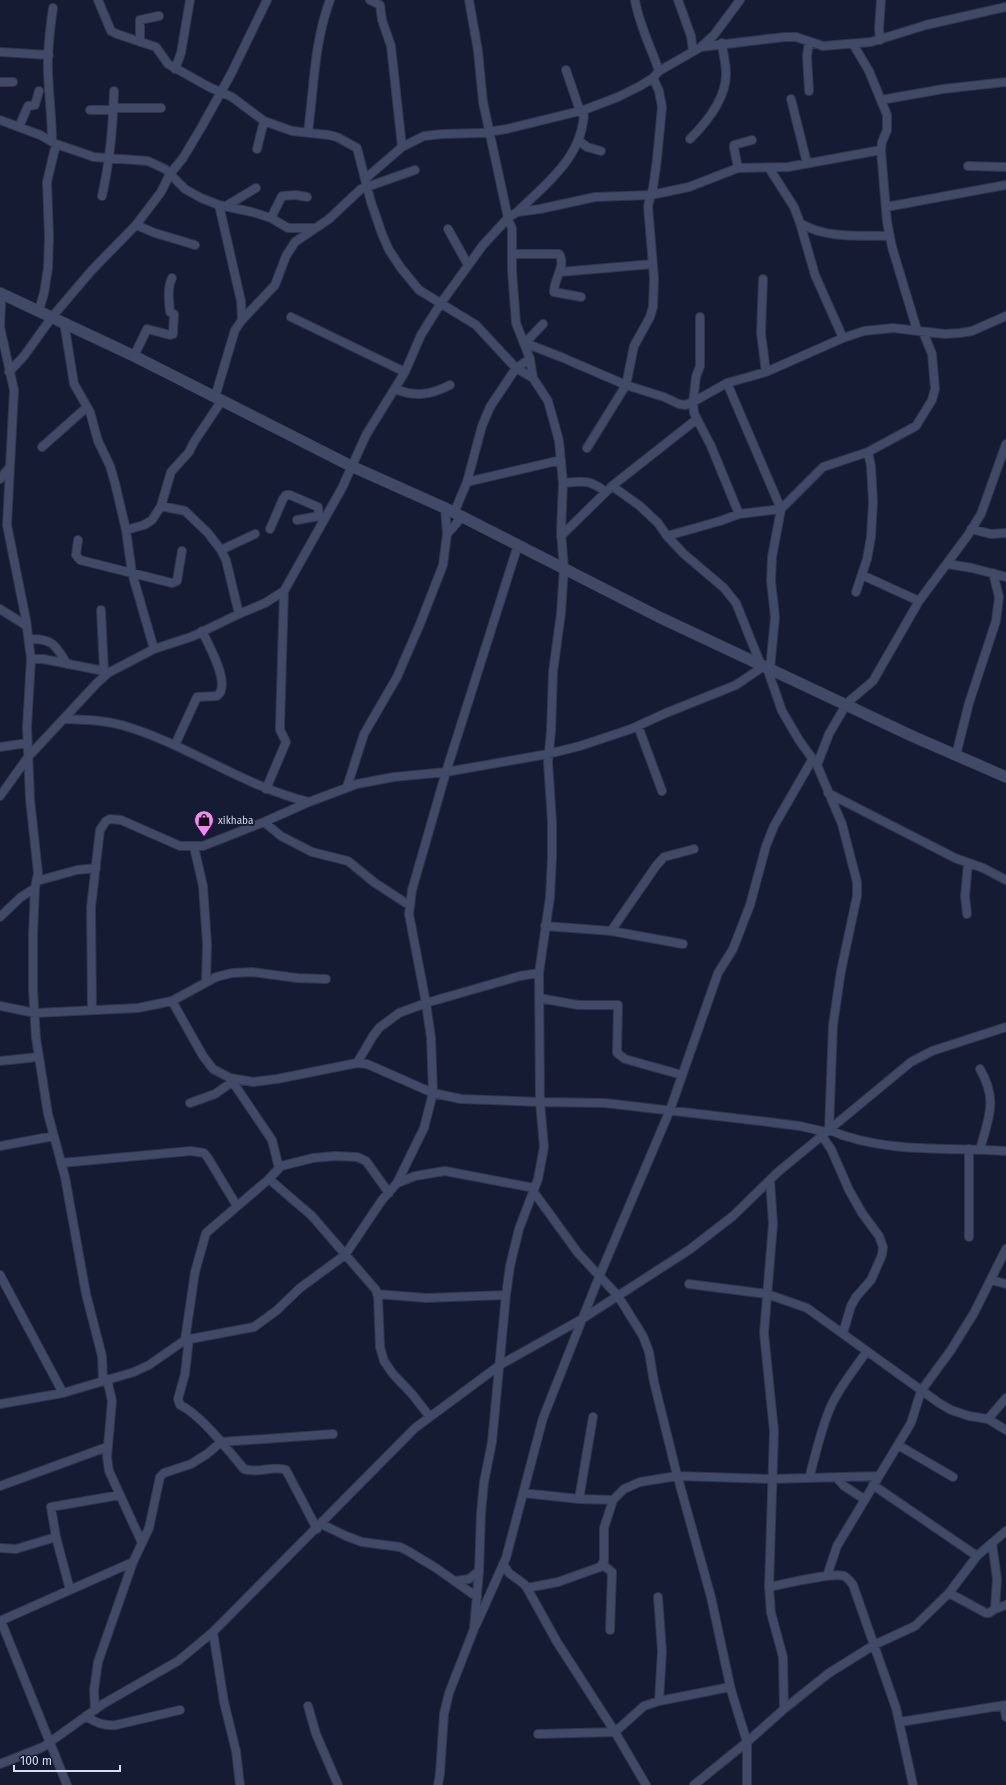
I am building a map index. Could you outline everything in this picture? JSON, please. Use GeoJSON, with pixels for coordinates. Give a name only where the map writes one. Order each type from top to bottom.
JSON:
{"type":"FeatureCollection","features":[{"type":"Feature","properties":{"kind":"street"},"geometry":{"type":"LineString","coordinates":[[98,0],[110,31],[156,47],[168,64],[175,69],[232,97],[264,121],[292,131],[337,137],[357,148],[382,234],[389,250],[401,268],[419,290],[476,325],[516,368],[533,378]]}},
{"type":"Feature","properties":{"kind":"street"},"geometry":{"type":"LineString","coordinates":[[175,69],[181,53],[190,0]]}},
{"type":"Feature","properties":{"kind":"street"},"geometry":{"type":"LineString","coordinates":[[9,372],[24,356],[52,317],[92,270],[136,225],[161,192],[170,174],[186,152],[221,92],[244,50],[267,0]]}},
{"type":"Feature","properties":{"kind":"street"},"geometry":{"type":"LineString","coordinates":[[308,132],[315,58],[321,29],[330,0]]}},
{"type":"Feature","properties":{"kind":"street"},"geometry":{"type":"LineString","coordinates":[[370,0],[380,5],[382,20],[391,46],[402,147]]}},
{"type":"Feature","properties":{"kind":"street"},"geometry":{"type":"LineString","coordinates":[[469,0],[478,51],[483,102],[508,218],[512,229],[516,323],[530,359],[533,378],[548,401],[559,441],[563,483],[561,536],[564,568],[561,613],[553,672],[551,730],[548,754],[552,857],[550,897],[545,926],[539,998],[540,1102],[544,1147],[538,1179],[519,1229],[510,1266],[492,1442],[484,1482],[474,1629]]}},
{"type":"Feature","properties":{"kind":"street"},"geometry":{"type":"LineString","coordinates":[[587,448],[626,385],[634,346],[650,317],[653,307],[653,264],[648,213],[657,159],[662,107],[650,43],[638,17],[635,0]]}},
{"type":"Feature","properties":{"kind":"street"},"geometry":{"type":"LineString","coordinates":[[678,0],[697,49]]}},
{"type":"Feature","properties":{"kind":"street"},"geometry":{"type":"LineString","coordinates":[[126,530],[152,520],[161,506],[171,472],[189,452],[219,399],[232,337],[242,320],[275,285],[286,256],[295,242],[329,219],[402,147],[424,136],[489,132],[582,110],[618,97],[697,49],[714,35],[740,0]]}},
{"type":"Feature","properties":{"kind":"street"},"geometry":{"type":"LineString","coordinates":[[880,0],[880,40]]}},
{"type":"Feature","properties":{"kind":"street"},"geometry":{"type":"LineString","coordinates":[[697,49],[719,44],[784,36],[796,37],[823,46],[854,44],[880,40],[926,25],[1006,7]]}},
{"type":"Feature","properties":{"kind":"street"},"geometry":{"type":"LineString","coordinates":[[39,310],[44,293],[48,268],[49,237],[47,182],[54,144],[48,55],[48,38],[53,8]]}},
{"type":"Feature","properties":{"kind":"street"},"geometry":{"type":"LineString","coordinates":[[140,42],[140,20],[159,16]]}},
{"type":"Feature","properties":{"kind":"street"},"geometry":{"type":"LineString","coordinates":[[690,139],[712,113],[726,82],[726,74],[719,44],[714,35]]}},
{"type":"Feature","properties":{"kind":"street"},"geometry":{"type":"LineString","coordinates":[[809,42],[807,56],[809,91]]}},
{"type":"Feature","properties":{"kind":"street"},"geometry":{"type":"LineString","coordinates":[[667,536],[720,522],[739,514],[781,509],[824,467],[868,452],[916,426],[932,400],[935,389],[932,354],[920,331],[890,236],[881,150],[882,142],[887,130],[887,115],[869,72],[854,44]]}},
{"type":"Feature","properties":{"kind":"street"},"geometry":{"type":"LineString","coordinates":[[0,52],[48,55]]}},
{"type":"Feature","properties":{"kind":"street"},"geometry":{"type":"LineString","coordinates":[[266,789],[286,742],[280,730],[284,591],[322,518],[342,488],[366,435],[405,372],[421,335],[441,303],[483,245],[508,218],[517,212],[556,176],[563,167],[578,140],[584,123],[582,110],[566,70]]}},
{"type":"Feature","properties":{"kind":"street"},"geometry":{"type":"LineString","coordinates":[[0,82],[13,82]]}},
{"type":"Feature","properties":{"kind":"street"},"geometry":{"type":"LineString","coordinates":[[881,100],[943,89],[1006,82]]}},
{"type":"Feature","properties":{"kind":"street"},"geometry":{"type":"LineString","coordinates":[[19,127],[26,108],[28,106],[35,105],[39,91]]}},
{"type":"Feature","properties":{"kind":"street"},"geometry":{"type":"LineString","coordinates":[[102,196],[113,133],[114,91]]}},
{"type":"Feature","properties":{"kind":"street"},"geometry":{"type":"LineString","coordinates":[[791,99],[807,163]]}},
{"type":"Feature","properties":{"kind":"street"},"geometry":{"type":"LineString","coordinates":[[90,110],[161,108]]}},
{"type":"Feature","properties":{"kind":"street"},"geometry":{"type":"LineString","coordinates":[[0,120],[40,135],[54,144],[94,157],[148,161],[158,164],[185,189],[201,198],[222,206],[252,212],[271,218],[288,228],[314,228]]}},
{"type":"Feature","properties":{"kind":"street"},"geometry":{"type":"LineString","coordinates":[[257,149],[264,121]]}},
{"type":"Feature","properties":{"kind":"street"},"geometry":{"type":"LineString","coordinates":[[578,140],[587,147],[601,151]]}},
{"type":"Feature","properties":{"kind":"street"},"geometry":{"type":"LineString","coordinates":[[738,168],[734,145],[752,140]]}},
{"type":"Feature","properties":{"kind":"street"},"geometry":{"type":"LineString","coordinates":[[517,212],[540,209],[595,197],[652,195],[689,187],[738,168],[788,167],[881,150]]}},
{"type":"Feature","properties":{"kind":"street"},"geometry":{"type":"LineString","coordinates":[[968,166],[1006,167]]}},
{"type":"Feature","properties":{"kind":"street"},"geometry":{"type":"LineString","coordinates":[[769,168],[794,207],[816,275],[843,338]]}},
{"type":"Feature","properties":{"kind":"street"},"geometry":{"type":"LineString","coordinates":[[366,182],[415,170]]}},
{"type":"Feature","properties":{"kind":"street"},"geometry":{"type":"LineString","coordinates":[[886,207],[1006,186]]}},
{"type":"Feature","properties":{"kind":"street"},"geometry":{"type":"LineString","coordinates":[[222,206],[256,188]]}},
{"type":"Feature","properties":{"kind":"street"},"geometry":{"type":"LineString","coordinates":[[271,218],[282,196],[296,195],[307,197]]}},
{"type":"Feature","properties":{"kind":"street"},"geometry":{"type":"LineString","coordinates":[[222,206],[241,301],[242,320]]}},
{"type":"Feature","properties":{"kind":"street"},"geometry":{"type":"LineString","coordinates":[[800,223],[810,229],[826,233],[890,236]]}},
{"type":"Feature","properties":{"kind":"street"},"geometry":{"type":"LineString","coordinates":[[136,225],[162,235],[195,244]]}},
{"type":"Feature","properties":{"kind":"street"},"geometry":{"type":"LineString","coordinates":[[448,229],[468,266]]}},
{"type":"Feature","properties":{"kind":"street"},"geometry":{"type":"LineString","coordinates":[[512,254],[559,254],[561,257],[560,272],[554,292],[581,297]]}},
{"type":"Feature","properties":{"kind":"street"},"geometry":{"type":"LineString","coordinates":[[560,272],[653,264]]}},
{"type":"Feature","properties":{"kind":"street"},"geometry":{"type":"LineString","coordinates":[[134,356],[148,330],[170,335],[173,334],[174,314],[170,312],[169,291],[169,284],[172,278]]}},
{"type":"Feature","properties":{"kind":"street"},"geometry":{"type":"LineString","coordinates":[[763,279],[761,333],[766,372]]}},
{"type":"Feature","properties":{"kind":"street"},"geometry":{"type":"LineString","coordinates":[[0,293],[39,310],[134,356],[351,466],[454,512],[660,617],[1006,777]]}},
{"type":"Feature","properties":{"kind":"street"},"geometry":{"type":"LineString","coordinates":[[0,296],[0,327],[14,390],[7,525],[30,639],[31,659],[28,692],[27,743],[30,799],[37,856],[33,934],[38,1058],[54,1136],[70,1202],[86,1294],[102,1356],[105,1380],[112,1401],[107,1447],[109,1472],[142,1543]]}},
{"type":"Feature","properties":{"kind":"street"},"geometry":{"type":"LineString","coordinates":[[525,343],[626,385],[664,397],[679,404],[693,402],[727,383],[766,372],[843,338],[864,331],[881,329],[945,334],[960,333],[972,331],[1006,316]]}},
{"type":"Feature","properties":{"kind":"street"},"geometry":{"type":"LineString","coordinates":[[291,318],[405,372]]}},
{"type":"Feature","properties":{"kind":"street"},"geometry":{"type":"LineString","coordinates":[[700,318],[700,366],[696,377],[693,402],[694,413],[711,446],[739,514]]}},
{"type":"Feature","properties":{"kind":"street"},"geometry":{"type":"LineString","coordinates":[[64,322],[74,384],[92,418],[98,441],[110,466],[126,530],[132,573],[154,649]]}},
{"type":"Feature","properties":{"kind":"street"},"geometry":{"type":"LineString","coordinates":[[525,343],[543,324]]}},
{"type":"Feature","properties":{"kind":"street"},"geometry":{"type":"LineString","coordinates":[[347,787],[364,734],[397,677],[430,599],[443,564],[447,534],[466,482],[486,415],[505,383],[516,368],[530,359]]}},
{"type":"Feature","properties":{"kind":"street"},"geometry":{"type":"LineString","coordinates":[[92,1010],[91,907],[100,830],[103,823],[110,819],[121,820],[180,846],[194,847],[208,845],[347,787],[394,777],[446,772],[548,754],[580,746],[638,726],[736,685],[766,667],[775,617],[771,581],[772,557],[781,509],[727,383]]}},
{"type":"Feature","properties":{"kind":"street"},"geometry":{"type":"LineString","coordinates":[[395,389],[405,393],[429,394],[450,385]]}},
{"type":"Feature","properties":{"kind":"street"},"geometry":{"type":"LineString","coordinates":[[42,447],[87,407]]}},
{"type":"Feature","properties":{"kind":"street"},"geometry":{"type":"LineString","coordinates":[[561,536],[609,489],[697,419]]}},
{"type":"Feature","properties":{"kind":"street"},"geometry":{"type":"LineString","coordinates":[[438,1785],[444,1714],[449,1693],[474,1629],[503,1564],[543,1418],[599,1277],[670,1110],[718,972],[733,949],[750,905],[766,846],[774,826],[814,762],[847,703],[873,681],[919,601],[948,564],[972,529],[980,514],[1003,458],[1006,444]]}},
{"type":"Feature","properties":{"kind":"street"},"geometry":{"type":"LineString","coordinates":[[856,592],[862,575],[871,537],[873,502],[868,452]]}},
{"type":"Feature","properties":{"kind":"street"},"geometry":{"type":"LineString","coordinates":[[466,482],[560,460]]}},
{"type":"Feature","properties":{"kind":"street"},"geometry":{"type":"LineString","coordinates":[[0,478],[9,468]]}},
{"type":"Feature","properties":{"kind":"street"},"geometry":{"type":"LineString","coordinates":[[563,483],[584,481],[595,484],[609,489],[640,506],[658,523],[667,536],[684,554],[724,588],[736,603],[766,667],[782,711],[814,762],[844,830],[857,890],[841,971],[834,1025],[826,1133],[831,1149],[849,1190],[879,1236],[883,1247],[882,1255],[871,1280],[856,1296],[851,1306],[843,1333]]}},
{"type":"Feature","properties":{"kind":"street"},"geometry":{"type":"LineString","coordinates":[[270,529],[286,495],[290,495],[318,507],[322,518]]}},
{"type":"Feature","properties":{"kind":"street"},"geometry":{"type":"LineString","coordinates":[[161,506],[185,511],[208,533],[222,550],[226,560],[239,614]]}},
{"type":"Feature","properties":{"kind":"street"},"geometry":{"type":"LineString","coordinates":[[447,534],[454,512]]}},
{"type":"Feature","properties":{"kind":"street"},"geometry":{"type":"LineString","coordinates":[[297,520],[322,518]]}},
{"type":"Feature","properties":{"kind":"street"},"geometry":{"type":"LineString","coordinates":[[972,529],[991,534],[1006,533]]}},
{"type":"Feature","properties":{"kind":"street"},"geometry":{"type":"LineString","coordinates":[[222,550],[255,534]]}},
{"type":"Feature","properties":{"kind":"street"},"geometry":{"type":"LineString","coordinates":[[78,540],[77,558],[175,583],[182,552]]}},
{"type":"Feature","properties":{"kind":"street"},"geometry":{"type":"LineString","coordinates":[[0,1404],[63,1393],[134,1372],[149,1365],[187,1339],[254,1327],[276,1311],[300,1288],[345,1255],[397,1183],[424,1128],[433,1093],[431,1038],[409,914],[409,905],[415,877],[446,772],[518,545]]}},
{"type":"Feature","properties":{"kind":"street"},"geometry":{"type":"LineString","coordinates":[[948,564],[1006,577]]}},
{"type":"Feature","properties":{"kind":"street"},"geometry":{"type":"LineString","coordinates":[[956,755],[969,703],[996,621],[999,597],[993,573]]}},
{"type":"Feature","properties":{"kind":"street"},"geometry":{"type":"LineString","coordinates":[[862,575],[919,601]]}},
{"type":"Feature","properties":{"kind":"street"},"geometry":{"type":"LineString","coordinates":[[0,796],[28,757],[106,672],[154,649],[202,631],[265,603],[284,591]]}},
{"type":"Feature","properties":{"kind":"street"},"geometry":{"type":"LineString","coordinates":[[0,609],[27,626]]}},
{"type":"Feature","properties":{"kind":"street"},"geometry":{"type":"LineString","coordinates":[[101,610],[106,672]]}},
{"type":"Feature","properties":{"kind":"street"},"geometry":{"type":"LineString","coordinates":[[175,746],[197,697],[217,696],[220,692],[221,675],[219,668],[202,631]]}},
{"type":"Feature","properties":{"kind":"street"},"geometry":{"type":"LineString","coordinates":[[30,639],[44,639],[55,645],[66,664]]}},
{"type":"Feature","properties":{"kind":"street"},"geometry":{"type":"LineString","coordinates":[[31,659],[43,659],[106,672]]}},
{"type":"Feature","properties":{"kind":"street"},"geometry":{"type":"LineString","coordinates":[[64,719],[96,721],[127,726],[163,739],[266,789],[290,798],[309,802]]}},
{"type":"Feature","properties":{"kind":"street"},"geometry":{"type":"LineString","coordinates":[[638,726],[662,792]]}},
{"type":"Feature","properties":{"kind":"street"},"geometry":{"type":"LineString","coordinates":[[0,747],[27,743]]}},
{"type":"Feature","properties":{"kind":"street"},"geometry":{"type":"LineString","coordinates":[[828,793],[955,858],[983,868],[1006,880]]}},
{"type":"Feature","properties":{"kind":"street"},"geometry":{"type":"LineString","coordinates":[[290,798],[294,809]]}},
{"type":"Feature","properties":{"kind":"street"},"geometry":{"type":"LineString","coordinates":[[264,822],[281,836],[312,852],[348,861],[375,883],[409,905]]}},
{"type":"Feature","properties":{"kind":"street"},"geometry":{"type":"LineString","coordinates":[[194,847],[204,886],[207,944],[206,982]]}},
{"type":"Feature","properties":{"kind":"street"},"geometry":{"type":"LineString","coordinates":[[611,931],[656,866],[664,857],[694,849]]}},
{"type":"Feature","properties":{"kind":"street"},"geometry":{"type":"LineString","coordinates":[[967,914],[965,896],[968,863]]}},
{"type":"Feature","properties":{"kind":"street"},"geometry":{"type":"LineString","coordinates":[[0,917],[36,884],[77,870],[96,868]]}},
{"type":"Feature","properties":{"kind":"street"},"geometry":{"type":"LineString","coordinates":[[545,926],[611,931],[683,944]]}},
{"type":"Feature","properties":{"kind":"street"},"geometry":{"type":"LineString","coordinates":[[0,1006],[35,1013],[138,1008],[172,1001],[216,976],[232,973],[252,972],[297,978],[326,978]]}},
{"type":"Feature","properties":{"kind":"street"},"geometry":{"type":"LineString","coordinates":[[357,1064],[379,1028],[399,1012],[520,976],[540,972]]}},
{"type":"Feature","properties":{"kind":"street"},"geometry":{"type":"LineString","coordinates":[[539,998],[578,1005],[618,1005],[617,1054],[625,1059],[682,1075]]}},
{"type":"Feature","properties":{"kind":"street"},"geometry":{"type":"LineString","coordinates":[[172,1001],[203,1056],[214,1069],[231,1080],[272,1140],[279,1168]]}},
{"type":"Feature","properties":{"kind":"street"},"geometry":{"type":"LineString","coordinates":[[0,1764],[43,1747],[95,1710],[178,1661],[213,1632],[328,1518],[415,1428],[500,1365],[582,1320],[689,1250],[733,1216],[770,1180],[919,1056],[1006,1026]]}},
{"type":"Feature","properties":{"kind":"street"},"geometry":{"type":"LineString","coordinates":[[0,1061],[38,1058]]}},
{"type":"Feature","properties":{"kind":"street"},"geometry":{"type":"LineString","coordinates":[[190,1103],[214,1094],[231,1080],[253,1082],[357,1064],[367,1064],[433,1093],[461,1099],[540,1102],[597,1102],[800,1126],[874,1144],[906,1147],[1006,1151]]}},
{"type":"Feature","properties":{"kind":"street"},"geometry":{"type":"LineString","coordinates":[[980,1069],[988,1082],[991,1107],[980,1149]]}},
{"type":"Feature","properties":{"kind":"street"},"geometry":{"type":"LineString","coordinates":[[0,1146],[54,1136]]}},
{"type":"Feature","properties":{"kind":"street"},"geometry":{"type":"LineString","coordinates":[[969,1149],[969,1237]]}},
{"type":"Feature","properties":{"kind":"street"},"geometry":{"type":"LineString","coordinates":[[61,1163],[191,1151],[200,1152],[208,1158],[237,1206]]}},
{"type":"Feature","properties":{"kind":"street"},"geometry":{"type":"LineString","coordinates":[[389,1193],[366,1161],[358,1157],[335,1156],[313,1158],[283,1165],[269,1179],[208,1230],[203,1238],[195,1272],[187,1339],[187,1361],[178,1402],[186,1407],[221,1442],[244,1468],[249,1471],[278,1469],[286,1470],[319,1526],[332,1529],[362,1542],[400,1547],[436,1568],[477,1597]]}},
{"type":"Feature","properties":{"kind":"street"},"geometry":{"type":"LineString","coordinates":[[397,1183],[415,1176],[445,1171],[534,1190],[578,1253],[618,1296],[643,1336],[649,1352],[654,1382],[677,1476],[711,1597],[730,1687],[747,1742],[747,1785]]}},
{"type":"Feature","properties":{"kind":"street"},"geometry":{"type":"LineString","coordinates":[[269,1179],[312,1216],[369,1281],[377,1294],[380,1347],[384,1361],[393,1374],[412,1394],[430,1417]]}},
{"type":"Feature","properties":{"kind":"street"},"geometry":{"type":"LineString","coordinates":[[770,1180],[773,1224],[764,1333],[773,1423],[769,1587],[772,1613],[783,1657],[784,1709]]}},
{"type":"Feature","properties":{"kind":"street"},"geometry":{"type":"LineString","coordinates":[[827,1576],[837,1546],[911,1423],[921,1391],[952,1350],[991,1280],[1006,1249]]}},
{"type":"Feature","properties":{"kind":"street"},"geometry":{"type":"LineString","coordinates":[[0,1275],[63,1393]]}},
{"type":"Feature","properties":{"kind":"street"},"geometry":{"type":"LineString","coordinates":[[991,1280],[1006,1284]]}},
{"type":"Feature","properties":{"kind":"street"},"geometry":{"type":"LineString","coordinates":[[689,1284],[767,1294],[808,1308],[921,1391],[951,1410],[969,1416],[988,1419],[1006,1430]]}},
{"type":"Feature","properties":{"kind":"street"},"geometry":{"type":"LineString","coordinates":[[377,1294],[426,1298],[506,1295]]}},
{"type":"Feature","properties":{"kind":"street"},"geometry":{"type":"LineString","coordinates":[[809,1478],[832,1403],[839,1390],[851,1376],[867,1351]]}},
{"type":"Feature","properties":{"kind":"street"},"geometry":{"type":"LineString","coordinates":[[988,1419],[1006,1398]]}},
{"type":"Feature","properties":{"kind":"street"},"geometry":{"type":"LineString","coordinates":[[579,1499],[593,1417]]}},
{"type":"Feature","properties":{"kind":"street"},"geometry":{"type":"LineString","coordinates":[[95,1710],[94,1690],[98,1662],[132,1562],[149,1528],[160,1477],[164,1473],[191,1464],[207,1454],[221,1442],[333,1434]]}},
{"type":"Feature","properties":{"kind":"street"},"geometry":{"type":"LineString","coordinates":[[898,1445],[952,1476]]}},
{"type":"Feature","properties":{"kind":"street"},"geometry":{"type":"LineString","coordinates":[[0,1486],[107,1447]]}},
{"type":"Feature","properties":{"kind":"street"},"geometry":{"type":"LineString","coordinates":[[527,1588],[558,1582],[600,1567],[602,1564],[604,1528],[613,1500],[624,1489],[640,1482],[677,1476],[772,1479],[837,1478],[868,1475],[879,1476]]}},
{"type":"Feature","properties":{"kind":"street"},"geometry":{"type":"LineString","coordinates":[[837,1478],[844,1486],[864,1499]]}},
{"type":"Feature","properties":{"kind":"street"},"geometry":{"type":"LineString","coordinates":[[873,1485],[977,1556]]}},
{"type":"Feature","properties":{"kind":"street"},"geometry":{"type":"LineString","coordinates":[[523,1493],[579,1499],[613,1500]]}},
{"type":"Feature","properties":{"kind":"street"},"geometry":{"type":"LineString","coordinates":[[70,1590],[56,1536],[51,1507],[120,1495]]}},
{"type":"Feature","properties":{"kind":"street"},"geometry":{"type":"LineString","coordinates":[[328,1518],[332,1529]]}},
{"type":"Feature","properties":{"kind":"street"},"geometry":{"type":"LineString","coordinates":[[694,1785],[829,1673],[874,1645],[915,1626],[949,1593],[977,1556],[1006,1531]]}},
{"type":"Feature","properties":{"kind":"street"},"geometry":{"type":"LineString","coordinates":[[0,1548],[16,1549],[56,1536]]}},
{"type":"Feature","properties":{"kind":"street"},"geometry":{"type":"LineString","coordinates":[[992,1543],[997,1584],[995,1609]]}},
{"type":"Feature","properties":{"kind":"street"},"geometry":{"type":"LineString","coordinates":[[66,1785],[50,1742],[0,1621],[132,1562]]}},
{"type":"Feature","properties":{"kind":"street"},"geometry":{"type":"LineString","coordinates":[[503,1564],[509,1573],[527,1588],[557,1642],[615,1732],[646,1785]]}},
{"type":"Feature","properties":{"kind":"street"},"geometry":{"type":"LineString","coordinates":[[602,1564],[612,1572],[610,1630]]}},
{"type":"Feature","properties":{"kind":"street"},"geometry":{"type":"LineString","coordinates":[[455,1581],[469,1579],[479,1571]]}},
{"type":"Feature","properties":{"kind":"street"},"geometry":{"type":"LineString","coordinates":[[498,1574],[509,1573]]}},
{"type":"Feature","properties":{"kind":"street"},"geometry":{"type":"LineString","coordinates":[[769,1587],[827,1576],[845,1576],[853,1585],[900,1722],[913,1785]]}},
{"type":"Feature","properties":{"kind":"street"},"geometry":{"type":"LineString","coordinates":[[949,1593],[986,1613],[1005,1607]]}},
{"type":"Feature","properties":{"kind":"street"},"geometry":{"type":"LineString","coordinates":[[658,1597],[662,1651],[659,1701]]}},
{"type":"Feature","properties":{"kind":"street"},"geometry":{"type":"LineString","coordinates":[[213,1632],[224,1702],[236,1752],[240,1785]]}},
{"type":"Feature","properties":{"kind":"street"},"geometry":{"type":"LineString","coordinates":[[538,1734],[615,1732],[628,1721],[637,1710],[644,1706],[659,1701],[730,1687]]}},
{"type":"Feature","properties":{"kind":"street"},"geometry":{"type":"LineString","coordinates":[[308,1706],[316,1734],[338,1785]]}},
{"type":"Feature","properties":{"kind":"street"},"geometry":{"type":"LineString","coordinates":[[900,1722],[1005,1706],[1006,1717]]}},
{"type":"Feature","properties":{"kind":"street"},"geometry":{"type":"LineString","coordinates":[[86,1716],[106,1726],[180,1710]]}},
{"type":"Feature","properties":{"kind":"place","name":"xikhaba"},"geometry":{"type":"Point","coordinates":[204,837]}}]}
